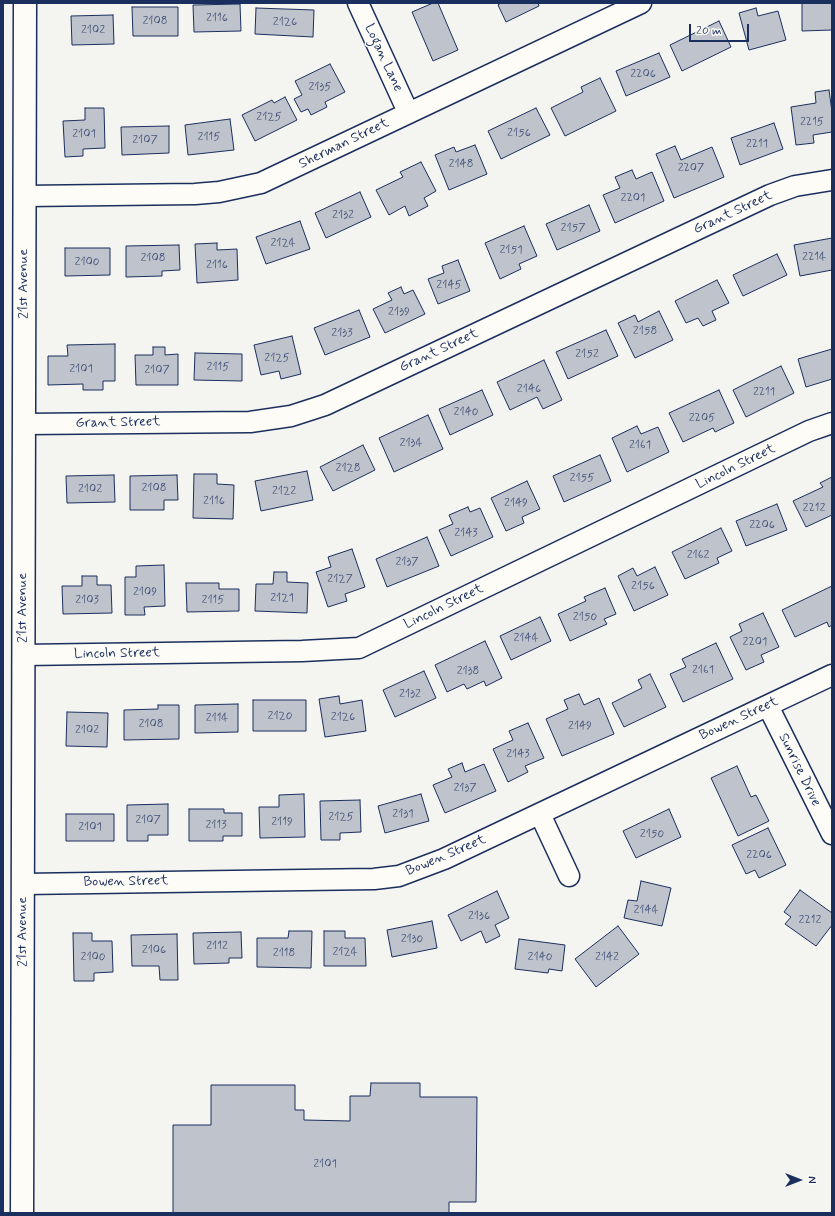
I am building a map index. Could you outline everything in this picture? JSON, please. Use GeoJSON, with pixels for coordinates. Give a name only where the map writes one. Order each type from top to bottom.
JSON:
{"type":"FeatureCollection","features":[{"type":"Feature","properties":{"kind":"street","name":"21st Avenue"},"geometry":{"type":"LineString","coordinates":[[22,1213],[25,3]]}},
{"type":"Feature","properties":{"kind":"street","name":"Logan Lane"},"geometry":{"type":"LineString","coordinates":[[358,3],[408,112]]}},
{"type":"Feature","properties":{"kind":"street","name":"Sherman Street"},"geometry":{"type":"LineString","coordinates":[[25,196],[195,194],[242,188],[280,176],[408,112],[633,5]]}},
{"type":"Feature","properties":{"kind":"street","name":"Grant Street"},"geometry":{"type":"LineString","coordinates":[[24,424],[250,422],[298,414],[326,405],[770,195],[795,186],[832,180]]}},
{"type":"Feature","properties":{"kind":"street","name":"Lincoln Street"},"geometry":{"type":"LineString","coordinates":[[23,655],[302,651],[359,648],[809,431],[832,423]]}},
{"type":"Feature","properties":{"kind":"street","name":"Bowen Street"},"geometry":{"type":"LineString","coordinates":[[23,884],[374,879],[399,876],[444,859],[832,675]]}},
{"type":"Feature","properties":{"kind":"street","name":"Sunrise Drive"},"geometry":{"type":"LineString","coordinates":[[768,706],[832,834]]}},
{"type":"Feature","properties":{"kind":"street"},"geometry":{"type":"LineString","coordinates":[[540,814],[570,876]]}},
{"type":"Feature","properties":{"kind":"building"},"geometry":{"type":"Polygon","coordinates":[[[433,3],[438,3],[458,50],[433,61],[412,12],[433,3]]]}},
{"type":"Feature","properties":{"kind":"building"},"geometry":{"type":"Polygon","coordinates":[[[501,3],[538,3],[539,6],[506,22],[498,5],[501,3]]]}},
{"type":"Feature","properties":{"kind":"building"},"geometry":{"type":"Polygon","coordinates":[[[802,3],[832,3],[832,30],[802,31],[802,3]]]}},
{"type":"Feature","properties":{"kind":"building"},"geometry":{"type":"Polygon","coordinates":[[[240,4],[241,31],[194,32],[193,5],[240,4]]]}},
{"type":"Feature","properties":{"kind":"building"},"geometry":{"type":"Polygon","coordinates":[[[132,7],[178,7],[178,36],[133,36],[132,7]]]}},
{"type":"Feature","properties":{"kind":"building"},"geometry":{"type":"Polygon","coordinates":[[[256,8],[314,10],[313,37],[255,34],[256,8]]]}},
{"type":"Feature","properties":{"kind":"building"},"geometry":{"type":"Polygon","coordinates":[[[756,8],[758,16],[778,11],[786,40],[749,50],[739,13],[756,8]]]}},
{"type":"Feature","properties":{"kind":"building"},"geometry":{"type":"Polygon","coordinates":[[[113,15],[114,44],[72,45],[71,16],[113,15]]]}},
{"type":"Feature","properties":{"kind":"building"},"geometry":{"type":"Polygon","coordinates":[[[719,21],[731,47],[682,71],[670,45],[719,21]]]}},
{"type":"Feature","properties":{"kind":"building"},"geometry":{"type":"Polygon","coordinates":[[[659,53],[670,77],[626,96],[616,71],[659,53]]]}},
{"type":"Feature","properties":{"kind":"building"},"geometry":{"type":"Polygon","coordinates":[[[330,64],[345,92],[325,102],[327,107],[311,115],[308,109],[301,112],[294,99],[302,95],[295,81],[330,64]]]}},
{"type":"Feature","properties":{"kind":"building"},"geometry":{"type":"Polygon","coordinates":[[[600,78],[616,111],[565,136],[551,108],[583,92],[581,87],[600,78]]]}},
{"type":"Feature","properties":{"kind":"building"},"geometry":{"type":"Polygon","coordinates":[[[829,90],[832,112],[832,132],[813,135],[814,143],[796,145],[791,107],[816,103],[815,92],[829,90]]]}},
{"type":"Feature","properties":{"kind":"building"},"geometry":{"type":"Polygon","coordinates":[[[285,97],[297,120],[255,141],[242,115],[272,100],[274,103],[285,97]]]}},
{"type":"Feature","properties":{"kind":"building"},"geometry":{"type":"Polygon","coordinates":[[[85,108],[104,108],[105,148],[83,149],[83,156],[65,157],[63,121],[85,120],[85,108]]]}},
{"type":"Feature","properties":{"kind":"building"},"geometry":{"type":"Polygon","coordinates":[[[536,108],[550,135],[501,159],[488,131],[536,108]]]}},
{"type":"Feature","properties":{"kind":"building"},"geometry":{"type":"Polygon","coordinates":[[[230,119],[234,150],[188,155],[185,125],[230,119]]]}},
{"type":"Feature","properties":{"kind":"building"},"geometry":{"type":"Polygon","coordinates":[[[774,123],[783,149],[740,165],[731,138],[774,123]]]}},
{"type":"Feature","properties":{"kind":"building"},"geometry":{"type":"Polygon","coordinates":[[[169,126],[169,153],[122,155],[121,127],[169,126]]]}},
{"type":"Feature","properties":{"kind":"building"},"geometry":{"type":"Polygon","coordinates":[[[475,145],[487,174],[449,190],[435,155],[454,147],[456,152],[475,145]]]}},
{"type":"Feature","properties":{"kind":"building"},"geometry":{"type":"Polygon","coordinates":[[[675,146],[681,160],[712,147],[724,177],[674,198],[656,154],[675,146]]]}},
{"type":"Feature","properties":{"kind":"building"},"geometry":{"type":"Polygon","coordinates":[[[421,162],[436,191],[424,198],[428,206],[409,216],[405,206],[389,215],[376,190],[403,177],[400,172],[421,162]]]}},
{"type":"Feature","properties":{"kind":"building"},"geometry":{"type":"Polygon","coordinates":[[[632,170],[636,179],[652,172],[664,201],[615,223],[603,195],[620,188],[615,177],[632,170]]]}},
{"type":"Feature","properties":{"kind":"building"},"geometry":{"type":"Polygon","coordinates":[[[360,192],[371,217],[326,238],[315,213],[360,192]]]}},
{"type":"Feature","properties":{"kind":"building"},"geometry":{"type":"Polygon","coordinates":[[[589,205],[600,231],[557,250],[546,224],[589,205]]]}},
{"type":"Feature","properties":{"kind":"building"},"geometry":{"type":"Polygon","coordinates":[[[300,221],[310,249],[266,264],[256,237],[300,221]]]}},
{"type":"Feature","properties":{"kind":"building"},"geometry":{"type":"Polygon","coordinates":[[[524,226],[537,256],[519,264],[521,269],[500,279],[485,243],[524,226]]]}},
{"type":"Feature","properties":{"kind":"building"},"geometry":{"type":"Polygon","coordinates":[[[832,238],[832,270],[800,276],[794,245],[832,238]]]}},
{"type":"Feature","properties":{"kind":"building"},"geometry":{"type":"Polygon","coordinates":[[[217,243],[217,250],[237,249],[238,280],[197,283],[195,244],[217,243]]]}},
{"type":"Feature","properties":{"kind":"building"},"geometry":{"type":"Polygon","coordinates":[[[179,245],[180,270],[162,271],[162,276],[126,277],[126,246],[179,245]]]}},
{"type":"Feature","properties":{"kind":"building"},"geometry":{"type":"Polygon","coordinates":[[[65,248],[110,248],[110,275],[65,276],[65,248]]]}},
{"type":"Feature","properties":{"kind":"building"},"geometry":{"type":"Polygon","coordinates":[[[777,254],[787,275],[743,296],[733,275],[777,254]]]}},
{"type":"Feature","properties":{"kind":"building"},"geometry":{"type":"Polygon","coordinates":[[[458,260],[470,291],[438,304],[428,279],[444,273],[442,266],[458,260]]]}},
{"type":"Feature","properties":{"kind":"building"},"geometry":{"type":"Polygon","coordinates":[[[717,280],[729,303],[712,311],[716,320],[703,326],[698,318],[686,323],[675,301],[717,280]]]}},
{"type":"Feature","properties":{"kind":"building"},"geometry":{"type":"Polygon","coordinates":[[[401,287],[404,294],[413,290],[425,314],[385,333],[373,309],[392,300],[388,293],[401,287]]]}},
{"type":"Feature","properties":{"kind":"building"},"geometry":{"type":"Polygon","coordinates":[[[359,310],[370,337],[325,355],[314,328],[359,310]]]}},
{"type":"Feature","properties":{"kind":"building"},"geometry":{"type":"Polygon","coordinates":[[[659,311],[673,340],[635,358],[618,323],[635,315],[638,322],[659,311]]]}},
{"type":"Feature","properties":{"kind":"building"},"geometry":{"type":"Polygon","coordinates":[[[606,330],[618,356],[568,379],[556,352],[606,330]]]}},
{"type":"Feature","properties":{"kind":"building"},"geometry":{"type":"Polygon","coordinates":[[[292,336],[301,374],[281,379],[279,371],[261,375],[254,345],[292,336]]]}},
{"type":"Feature","properties":{"kind":"building"},"geometry":{"type":"Polygon","coordinates":[[[115,344],[115,381],[103,381],[103,390],[83,390],[83,384],[48,385],[48,356],[68,356],[67,345],[115,344]]]}},
{"type":"Feature","properties":{"kind":"building"},"geometry":{"type":"Polygon","coordinates":[[[153,347],[165,347],[165,355],[178,354],[178,385],[136,385],[135,355],[153,355],[153,347]]]}},
{"type":"Feature","properties":{"kind":"building"},"geometry":{"type":"Polygon","coordinates":[[[832,349],[832,379],[806,387],[798,359],[832,349]]]}},
{"type":"Feature","properties":{"kind":"building"},"geometry":{"type":"Polygon","coordinates":[[[195,353],[242,354],[242,381],[194,380],[195,353]]]}},
{"type":"Feature","properties":{"kind":"building"},"geometry":{"type":"Polygon","coordinates":[[[544,360],[562,400],[543,409],[537,397],[510,410],[497,382],[544,360]]]}},
{"type":"Feature","properties":{"kind":"building"},"geometry":{"type":"Polygon","coordinates":[[[781,366],[794,393],[746,417],[733,390],[781,366]]]}},
{"type":"Feature","properties":{"kind":"building"},"geometry":{"type":"Polygon","coordinates":[[[482,390],[493,415],[450,435],[439,409],[482,390]]]}},
{"type":"Feature","properties":{"kind":"building"},"geometry":{"type":"Polygon","coordinates":[[[719,390],[734,423],[715,432],[713,428],[683,442],[669,413],[719,390]]]}},
{"type":"Feature","properties":{"kind":"building"},"geometry":{"type":"Polygon","coordinates":[[[428,415],[443,449],[394,472],[379,438],[428,415]]]}},
{"type":"Feature","properties":{"kind":"building"},"geometry":{"type":"Polygon","coordinates":[[[637,426],[641,434],[658,427],[669,452],[627,472],[612,438],[637,426]]]}},
{"type":"Feature","properties":{"kind":"building"},"geometry":{"type":"Polygon","coordinates":[[[363,445],[375,470],[333,491],[320,467],[363,445]]]}},
{"type":"Feature","properties":{"kind":"building"},"geometry":{"type":"Polygon","coordinates":[[[600,455],[611,481],[564,502],[553,476],[600,455]]]}},
{"type":"Feature","properties":{"kind":"building"},"geometry":{"type":"Polygon","coordinates":[[[307,471],[313,500],[261,511],[255,481],[307,471]]]}},
{"type":"Feature","properties":{"kind":"building"},"geometry":{"type":"Polygon","coordinates":[[[194,474],[217,474],[217,484],[234,485],[233,519],[193,518],[194,474]]]}},
{"type":"Feature","properties":{"kind":"building"},"geometry":{"type":"Polygon","coordinates":[[[114,475],[115,502],[67,503],[66,476],[114,475]]]}},
{"type":"Feature","properties":{"kind":"building"},"geometry":{"type":"Polygon","coordinates":[[[177,475],[178,500],[164,500],[164,510],[130,510],[130,476],[177,475]]]}},
{"type":"Feature","properties":{"kind":"building"},"geometry":{"type":"Polygon","coordinates":[[[832,477],[832,515],[806,527],[793,501],[823,487],[820,483],[832,477]]]}},
{"type":"Feature","properties":{"kind":"building"},"geometry":{"type":"Polygon","coordinates":[[[527,481],[540,509],[522,517],[524,523],[506,531],[491,498],[527,481]]]}},
{"type":"Feature","properties":{"kind":"building"},"geometry":{"type":"Polygon","coordinates":[[[777,504],[787,530],[746,546],[736,521],[777,504]]]}},
{"type":"Feature","properties":{"kind":"building"},"geometry":{"type":"Polygon","coordinates":[[[468,507],[470,512],[480,508],[493,537],[451,556],[439,530],[453,524],[449,515],[468,507]]]}},
{"type":"Feature","properties":{"kind":"building"},"geometry":{"type":"Polygon","coordinates":[[[721,528],[732,551],[717,558],[719,563],[685,579],[672,552],[721,528]]]}},
{"type":"Feature","properties":{"kind":"building"},"geometry":{"type":"Polygon","coordinates":[[[427,537],[439,566],[387,587],[376,559],[427,537]]]}},
{"type":"Feature","properties":{"kind":"building"},"geometry":{"type":"Polygon","coordinates":[[[352,549],[365,587],[345,594],[347,601],[328,607],[316,572],[331,567],[328,557],[352,549]]]}},
{"type":"Feature","properties":{"kind":"building"},"geometry":{"type":"Polygon","coordinates":[[[164,565],[165,606],[144,607],[145,615],[125,615],[125,577],[136,577],[136,566],[164,565]]]}},
{"type":"Feature","properties":{"kind":"building"},"geometry":{"type":"Polygon","coordinates":[[[655,567],[668,595],[634,611],[618,576],[633,568],[637,576],[655,567]]]}},
{"type":"Feature","properties":{"kind":"building"},"geometry":{"type":"Polygon","coordinates":[[[274,572],[287,572],[287,582],[308,583],[307,613],[255,611],[256,584],[273,584],[274,572]]]}},
{"type":"Feature","properties":{"kind":"building"},"geometry":{"type":"Polygon","coordinates":[[[82,576],[97,576],[97,585],[111,585],[112,613],[63,614],[62,586],[82,586],[82,576]]]}},
{"type":"Feature","properties":{"kind":"building"},"geometry":{"type":"Polygon","coordinates":[[[186,583],[219,583],[219,589],[239,589],[239,611],[187,612],[186,583]]]}},
{"type":"Feature","properties":{"kind":"building"},"geometry":{"type":"Polygon","coordinates":[[[832,586],[832,625],[829,627],[827,622],[795,637],[782,610],[832,586]]]}},
{"type":"Feature","properties":{"kind":"building"},"geometry":{"type":"Polygon","coordinates":[[[605,588],[616,614],[604,619],[607,624],[570,641],[558,614],[586,601],[584,597],[605,588]]]}},
{"type":"Feature","properties":{"kind":"building"},"geometry":{"type":"Polygon","coordinates":[[[763,613],[779,647],[761,655],[764,662],[746,670],[730,637],[742,631],[739,624],[763,613]]]}},
{"type":"Feature","properties":{"kind":"building"},"geometry":{"type":"Polygon","coordinates":[[[540,617],[551,641],[511,660],[500,636],[540,617]]]}},
{"type":"Feature","properties":{"kind":"building"},"geometry":{"type":"Polygon","coordinates":[[[485,641],[502,678],[486,686],[484,681],[467,689],[464,684],[447,692],[435,665],[485,641]]]}},
{"type":"Feature","properties":{"kind":"building"},"geometry":{"type":"Polygon","coordinates":[[[716,643],[733,679],[683,702],[670,674],[686,667],[682,659],[716,643]]]}},
{"type":"Feature","properties":{"kind":"building"},"geometry":{"type":"Polygon","coordinates":[[[424,671],[436,698],[395,717],[383,690],[424,671]]]}},
{"type":"Feature","properties":{"kind":"building"},"geometry":{"type":"Polygon","coordinates":[[[650,674],[666,707],[624,727],[612,703],[642,688],[638,680],[650,674]]]}},
{"type":"Feature","properties":{"kind":"building"},"geometry":{"type":"Polygon","coordinates":[[[579,694],[584,705],[599,698],[614,734],[562,756],[546,719],[568,709],[564,700],[579,694]]]}},
{"type":"Feature","properties":{"kind":"building"},"geometry":{"type":"Polygon","coordinates":[[[339,696],[340,704],[362,700],[366,731],[325,737],[319,699],[339,696]]]}},
{"type":"Feature","properties":{"kind":"building"},"geometry":{"type":"Polygon","coordinates":[[[253,700],[306,700],[306,731],[253,731],[253,700]]]}},
{"type":"Feature","properties":{"kind":"building"},"geometry":{"type":"Polygon","coordinates":[[[238,704],[238,732],[195,733],[195,705],[238,704]]]}},
{"type":"Feature","properties":{"kind":"building"},"geometry":{"type":"Polygon","coordinates":[[[158,705],[179,705],[179,739],[124,740],[124,710],[158,709],[158,705]]]}},
{"type":"Feature","properties":{"kind":"building"},"geometry":{"type":"Polygon","coordinates":[[[67,712],[108,713],[107,747],[66,746],[67,712]]]}},
{"type":"Feature","properties":{"kind":"building"},"geometry":{"type":"Polygon","coordinates":[[[528,723],[544,758],[525,766],[528,772],[508,782],[493,749],[513,740],[509,731],[528,723]]]}},
{"type":"Feature","properties":{"kind":"building"},"geometry":{"type":"Polygon","coordinates":[[[462,763],[465,772],[484,764],[496,791],[445,813],[433,785],[452,777],[448,769],[462,763]]]}},
{"type":"Feature","properties":{"kind":"building"},"geometry":{"type":"Polygon","coordinates":[[[737,766],[751,797],[756,795],[769,821],[738,836],[711,778],[737,766]]]}},
{"type":"Feature","properties":{"kind":"building"},"geometry":{"type":"Polygon","coordinates":[[[304,794],[305,837],[260,838],[259,807],[279,807],[279,795],[304,794]]]}},
{"type":"Feature","properties":{"kind":"building"},"geometry":{"type":"Polygon","coordinates":[[[421,794],[429,821],[385,833],[378,806],[421,794]]]}},
{"type":"Feature","properties":{"kind":"building"},"geometry":{"type":"Polygon","coordinates":[[[360,800],[361,832],[340,833],[340,840],[321,840],[320,801],[360,800]]]}},
{"type":"Feature","properties":{"kind":"building"},"geometry":{"type":"Polygon","coordinates":[[[168,804],[168,835],[148,835],[148,841],[127,841],[127,805],[168,804]]]}},
{"type":"Feature","properties":{"kind":"building"},"geometry":{"type":"Polygon","coordinates":[[[189,809],[224,809],[224,813],[242,813],[242,836],[223,836],[223,841],[189,841],[189,809]]]}},
{"type":"Feature","properties":{"kind":"building"},"geometry":{"type":"Polygon","coordinates":[[[669,809],[681,837],[636,858],[623,831],[669,809]]]}},
{"type":"Feature","properties":{"kind":"building"},"geometry":{"type":"Polygon","coordinates":[[[66,814],[114,814],[114,841],[66,841],[66,814]]]}},
{"type":"Feature","properties":{"kind":"building"},"geometry":{"type":"Polygon","coordinates":[[[768,828],[786,865],[759,878],[755,870],[746,874],[732,845],[768,828]]]}},
{"type":"Feature","properties":{"kind":"building"},"geometry":{"type":"Polygon","coordinates":[[[641,881],[671,888],[662,926],[624,918],[628,900],[637,901],[641,881]]]}},
{"type":"Feature","properties":{"kind":"building"},"geometry":{"type":"Polygon","coordinates":[[[800,890],[832,913],[832,925],[816,946],[785,924],[791,917],[784,912],[800,890]]]}},
{"type":"Feature","properties":{"kind":"building"},"geometry":{"type":"Polygon","coordinates":[[[497,891],[509,918],[495,925],[500,936],[486,943],[481,931],[461,941],[448,915],[497,891]]]}},
{"type":"Feature","properties":{"kind":"building"},"geometry":{"type":"Polygon","coordinates":[[[432,921],[437,948],[392,957],[387,930],[432,921]]]}},
{"type":"Feature","properties":{"kind":"building"},"geometry":{"type":"Polygon","coordinates":[[[618,926],[639,954],[596,987],[575,959],[618,926]]]}},
{"type":"Feature","properties":{"kind":"building"},"geometry":{"type":"Polygon","coordinates":[[[289,931],[312,931],[311,968],[257,967],[257,938],[288,938],[289,931]]]}},
{"type":"Feature","properties":{"kind":"building"},"geometry":{"type":"Polygon","coordinates":[[[324,931],[345,931],[345,938],[365,938],[366,966],[324,966],[324,931]]]}},
{"type":"Feature","properties":{"kind":"building"},"geometry":{"type":"Polygon","coordinates":[[[241,932],[242,958],[229,958],[229,963],[194,964],[193,933],[241,932]]]}},
{"type":"Feature","properties":{"kind":"building"},"geometry":{"type":"Polygon","coordinates":[[[73,933],[92,933],[92,941],[112,941],[113,972],[94,973],[94,981],[74,981],[73,933]]]}},
{"type":"Feature","properties":{"kind":"building"},"geometry":{"type":"Polygon","coordinates":[[[177,934],[178,980],[160,980],[159,966],[132,966],[131,935],[177,934]]]}},
{"type":"Feature","properties":{"kind":"building"},"geometry":{"type":"Polygon","coordinates":[[[519,939],[565,945],[562,971],[549,969],[548,973],[515,969],[519,939]]]}},
{"type":"Feature","properties":{"kind":"building"},"geometry":{"type":"Polygon","coordinates":[[[371,1083],[420,1083],[420,1097],[477,1097],[476,1202],[449,1202],[449,1213],[173,1213],[173,1125],[211,1125],[211,1085],[295,1085],[295,1110],[304,1110],[304,1120],[350,1121],[350,1096],[370,1096],[371,1083]]]}}]}
